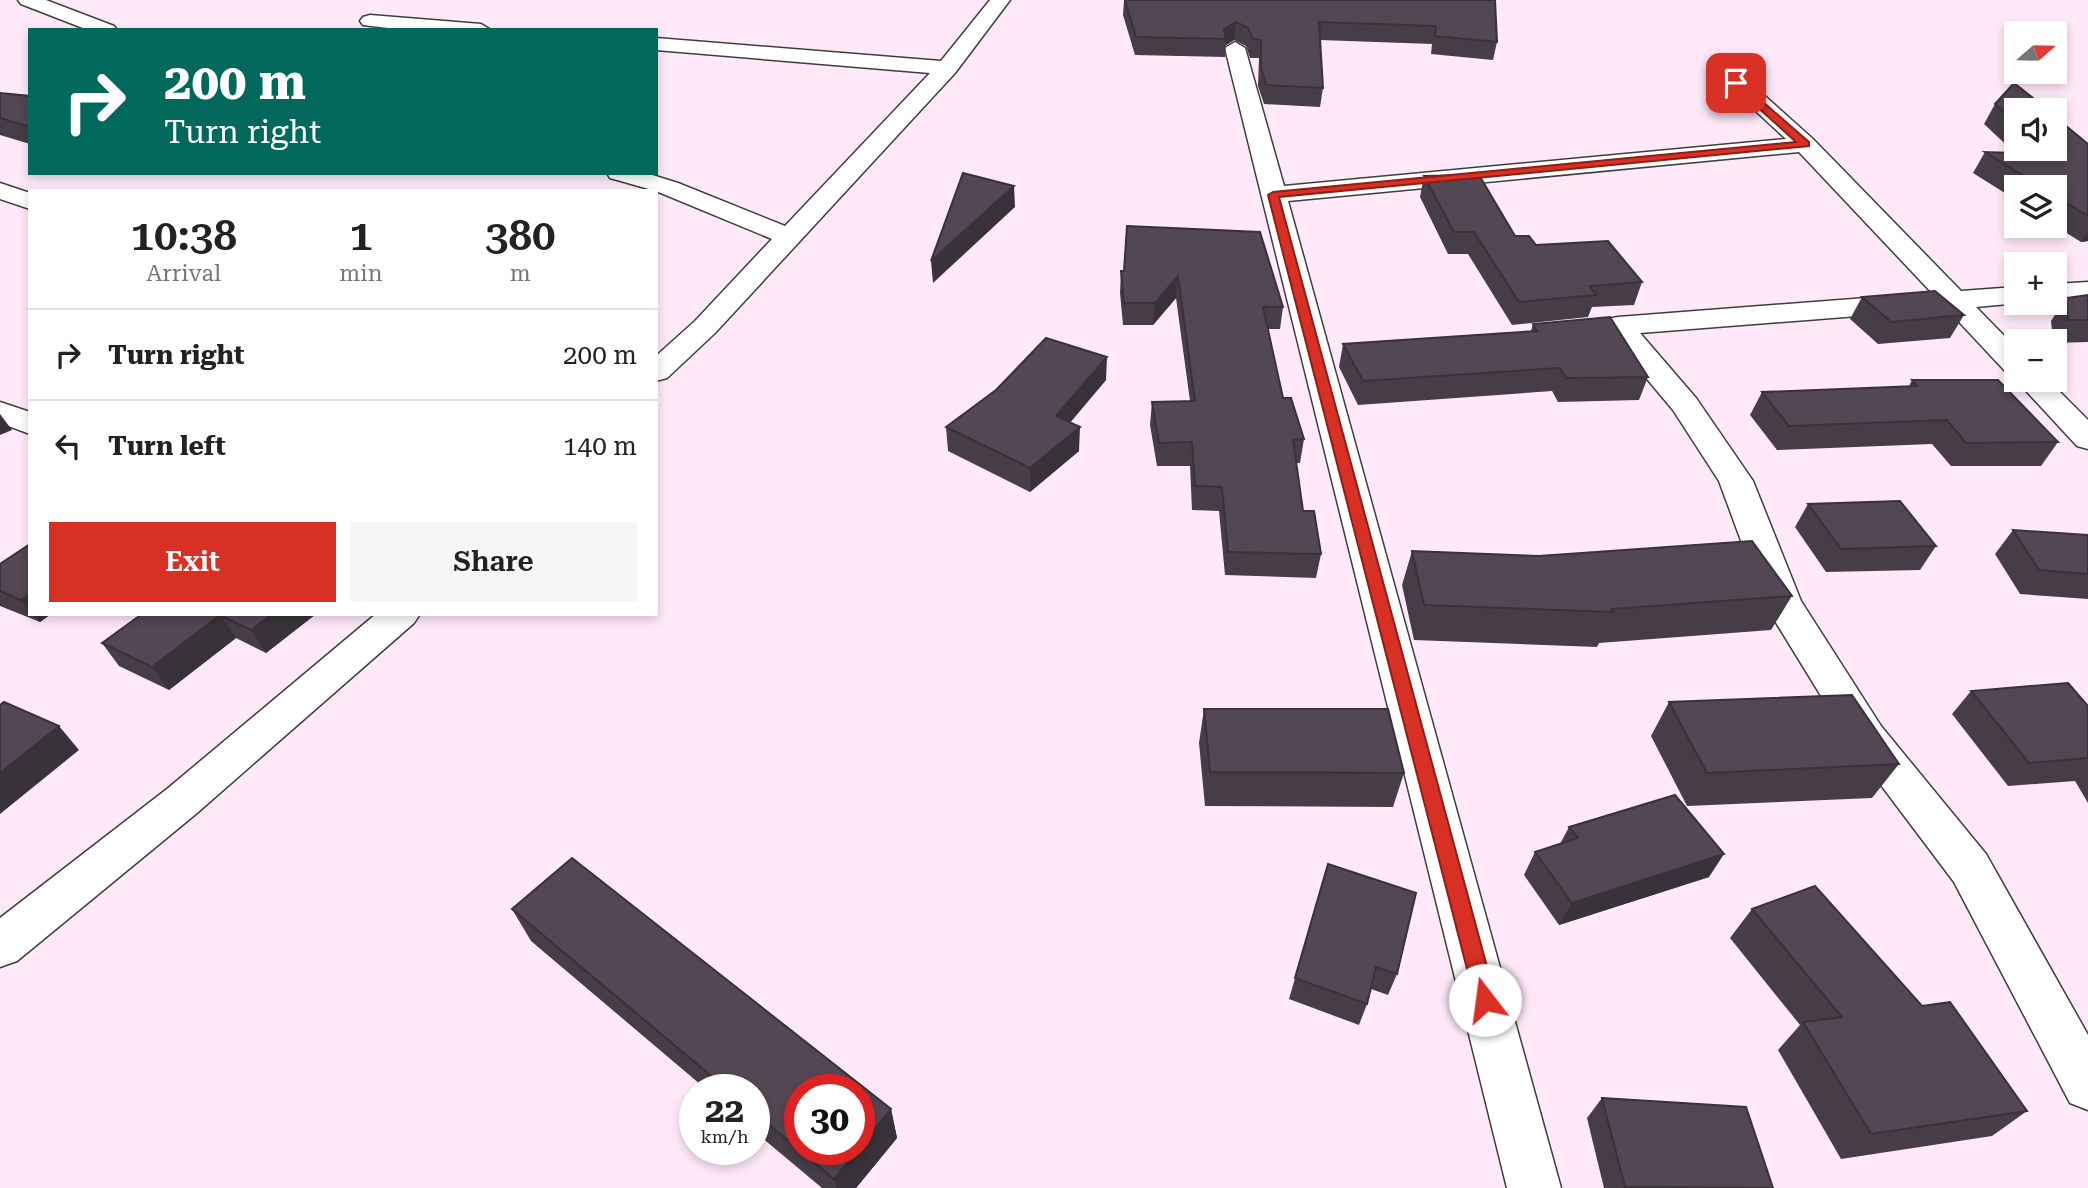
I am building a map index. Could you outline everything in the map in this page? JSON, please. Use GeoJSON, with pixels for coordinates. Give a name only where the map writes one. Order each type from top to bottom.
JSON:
{"type":"FeatureCollection","features":[{"type":"Feature","properties":{"kind":"street"},"geometry":{"type":"LineString","coordinates":[[28,0],[102,28]]}},
{"type":"Feature","properties":{"kind":"street"},"geometry":{"type":"LineString","coordinates":[[658,370],[705,327],[947,68],[1000,0]]}},
{"type":"Feature","properties":{"kind":"street"},"geometry":{"type":"LineString","coordinates":[[370,20],[459,28]]}},
{"type":"Feature","properties":{"kind":"street"},"geometry":{"type":"LineString","coordinates":[[658,44],[947,68]]}},
{"type":"Feature","properties":{"kind":"street"},"geometry":{"type":"LineString","coordinates":[[1235,48],[1273,195],[1331,353],[1534,1188]]}},
{"type":"Feature","properties":{"kind":"street"},"geometry":{"type":"LineString","coordinates":[[1719,67],[1805,144],[2004,353]]}},
{"type":"Feature","properties":{"kind":"street"},"geometry":{"type":"LineString","coordinates":[[1273,195],[1805,144]]}},
{"type":"Feature","properties":{"kind":"street"},"geometry":{"type":"LineString","coordinates":[[626,175],[669,188],[789,237]]}},
{"type":"Feature","properties":{"kind":"street"},"geometry":{"type":"LineString","coordinates":[[0,190],[28,201]]}},
{"type":"Feature","properties":{"kind":"street"},"geometry":{"type":"LineString","coordinates":[[2067,291],[2088,290]]}},
{"type":"Feature","properties":{"kind":"street"},"geometry":{"type":"LineString","coordinates":[[1577,330],[2004,296]]}},
{"type":"Feature","properties":{"kind":"street"},"geometry":{"type":"LineString","coordinates":[[1618,326],[1685,405],[1736,481],[1783,603],[1867,737],[1970,867],[2088,1085]]}},
{"type":"Feature","properties":{"kind":"street"},"geometry":{"type":"LineString","coordinates":[[2043,392],[2088,439]]}},
{"type":"Feature","properties":{"kind":"street"},"geometry":{"type":"LineString","coordinates":[[0,411],[28,423]]}},
{"type":"Feature","properties":{"kind":"street"},"geometry":{"type":"LineString","coordinates":[[2,942],[182,801],[399,616]]}},
{"type":"Feature","properties":{"kind":"building"},"geometry":{"type":"Polygon","coordinates":[[[1125,0],[1495,0],[1497,42],[1435,36],[1436,26],[1319,22],[1323,88],[1266,85],[1261,67],[1261,40],[1253,39],[1248,28],[1236,22],[1224,29],[1226,39],[1136,37],[1125,0]]]}},
{"type":"Feature","properties":{"kind":"building"},"geometry":{"type":"Polygon","coordinates":[[[2013,84],[2033,98],[2004,98],[2004,112],[1995,104],[2013,84]]]}},
{"type":"Feature","properties":{"kind":"building"},"geometry":{"type":"Polygon","coordinates":[[[0,93],[28,96],[28,126],[0,118],[0,93]]]}},
{"type":"Feature","properties":{"kind":"building"},"geometry":{"type":"Polygon","coordinates":[[[2067,127],[2088,144],[2088,216],[2067,203],[2067,175],[2022,175],[1985,152],[2004,153],[2004,161],[2067,161],[2067,127]]]}},
{"type":"Feature","properties":{"kind":"building"},"geometry":{"type":"Polygon","coordinates":[[[963,173],[1014,186],[931,261],[963,173]]]}},
{"type":"Feature","properties":{"kind":"building"},"geometry":{"type":"Polygon","coordinates":[[[1479,175],[1515,236],[1529,236],[1536,245],[1608,241],[1642,282],[1590,286],[1596,295],[1519,302],[1474,232],[1454,232],[1424,176],[1479,175]]]}},
{"type":"Feature","properties":{"kind":"building"},"geometry":{"type":"Polygon","coordinates":[[[1127,226],[1260,232],[1283,307],[1263,307],[1283,398],[1291,398],[1304,439],[1293,440],[1303,511],[1314,511],[1321,554],[1228,552],[1222,487],[1195,486],[1192,442],[1159,443],[1152,402],[1195,401],[1178,276],[1155,303],[1124,303],[1121,271],[1124,271],[1127,226]]]}},
{"type":"Feature","properties":{"kind":"building"},"geometry":{"type":"Polygon","coordinates":[[[1935,291],[1964,315],[1891,322],[1862,297],[1935,291]]]}},
{"type":"Feature","properties":{"kind":"building"},"geometry":{"type":"Polygon","coordinates":[[[2088,295],[2088,320],[2068,320],[2067,298],[2088,295]]]}},
{"type":"Feature","properties":{"kind":"building"},"geometry":{"type":"Polygon","coordinates":[[[1610,317],[1648,377],[1566,378],[1560,368],[1363,381],[1343,344],[1537,331],[1533,324],[1610,317]]]}},
{"type":"Feature","properties":{"kind":"building"},"geometry":{"type":"Polygon","coordinates":[[[1046,338],[1107,357],[1056,416],[1080,427],[1030,468],[946,427],[996,390],[1046,338]]]}},
{"type":"Feature","properties":{"kind":"building"},"geometry":{"type":"Polygon","coordinates":[[[1912,380],[1998,380],[2004,386],[2004,392],[2010,392],[2058,442],[1966,443],[1947,420],[1789,426],[1762,392],[1917,386],[1912,380]]]}},
{"type":"Feature","properties":{"kind":"building"},"geometry":{"type":"Polygon","coordinates":[[[1900,501],[1936,546],[1841,549],[1808,504],[1900,501]]]}},
{"type":"Feature","properties":{"kind":"building"},"geometry":{"type":"Polygon","coordinates":[[[2013,530],[2088,535],[2088,574],[2039,570],[2013,530]]]}},
{"type":"Feature","properties":{"kind":"building"},"geometry":{"type":"Polygon","coordinates":[[[1752,541],[1792,596],[1611,609],[1613,612],[1424,605],[1412,551],[1539,556],[1752,541]]]}},
{"type":"Feature","properties":{"kind":"building"},"geometry":{"type":"Polygon","coordinates":[[[28,545],[28,595],[21,600],[0,591],[0,564],[28,545]]]}},
{"type":"Feature","properties":{"kind":"building"},"geometry":{"type":"Polygon","coordinates":[[[139,616],[219,616],[152,667],[102,643],[139,616]]]}},
{"type":"Feature","properties":{"kind":"building"},"geometry":{"type":"Polygon","coordinates":[[[222,616],[269,616],[251,630],[222,616]]]}},
{"type":"Feature","properties":{"kind":"building"},"geometry":{"type":"Polygon","coordinates":[[[2068,683],[2088,706],[2088,758],[2029,763],[1971,691],[2068,683]]]}},
{"type":"Feature","properties":{"kind":"building"},"geometry":{"type":"Polygon","coordinates":[[[1852,695],[1899,764],[1707,773],[1669,702],[1852,695]]]}},
{"type":"Feature","properties":{"kind":"building"},"geometry":{"type":"Polygon","coordinates":[[[4,702],[59,726],[0,773],[0,705],[4,702]]]}},
{"type":"Feature","properties":{"kind":"building"},"geometry":{"type":"Polygon","coordinates":[[[1204,709],[1388,709],[1404,773],[1210,772],[1204,709]]]}},
{"type":"Feature","properties":{"kind":"building"},"geometry":{"type":"Polygon","coordinates":[[[1675,795],[1724,854],[1572,903],[1535,852],[1578,838],[1569,827],[1675,795]]]}},
{"type":"Feature","properties":{"kind":"building"},"geometry":{"type":"Polygon","coordinates":[[[572,858],[847,1074],[784,1074],[784,1137],[770,1125],[770,1074],[709,1074],[512,909],[572,858]]]}},
{"type":"Feature","properties":{"kind":"building"},"geometry":{"type":"Polygon","coordinates":[[[1328,864],[1416,893],[1397,974],[1376,967],[1367,1004],[1295,978],[1328,864]]]}},
{"type":"Feature","properties":{"kind":"building"},"geometry":{"type":"Polygon","coordinates":[[[1815,886],[1922,1006],[1950,1002],[2027,1111],[1871,1134],[1803,1022],[1842,1017],[1752,909],[1815,886]]]}},
{"type":"Feature","properties":{"kind":"building"},"geometry":{"type":"Polygon","coordinates":[[[875,1096],[891,1109],[875,1128],[875,1096]]]}},
{"type":"Feature","properties":{"kind":"building"},"geometry":{"type":"Polygon","coordinates":[[[1602,1098],[1746,1107],[1773,1188],[1625,1187],[1602,1098]]]}},
{"type":"Feature","properties":{"kind":"building"},"geometry":{"type":"Polygon","coordinates":[[[817,1165],[846,1165],[834,1179],[817,1165]]]}},
{"type":"Feature","properties":{"kind":"route"},"geometry":{"type":"LineString","coordinates":[[1485,1000],[1273,195],[1805,144],[1736,83]]}}]}
